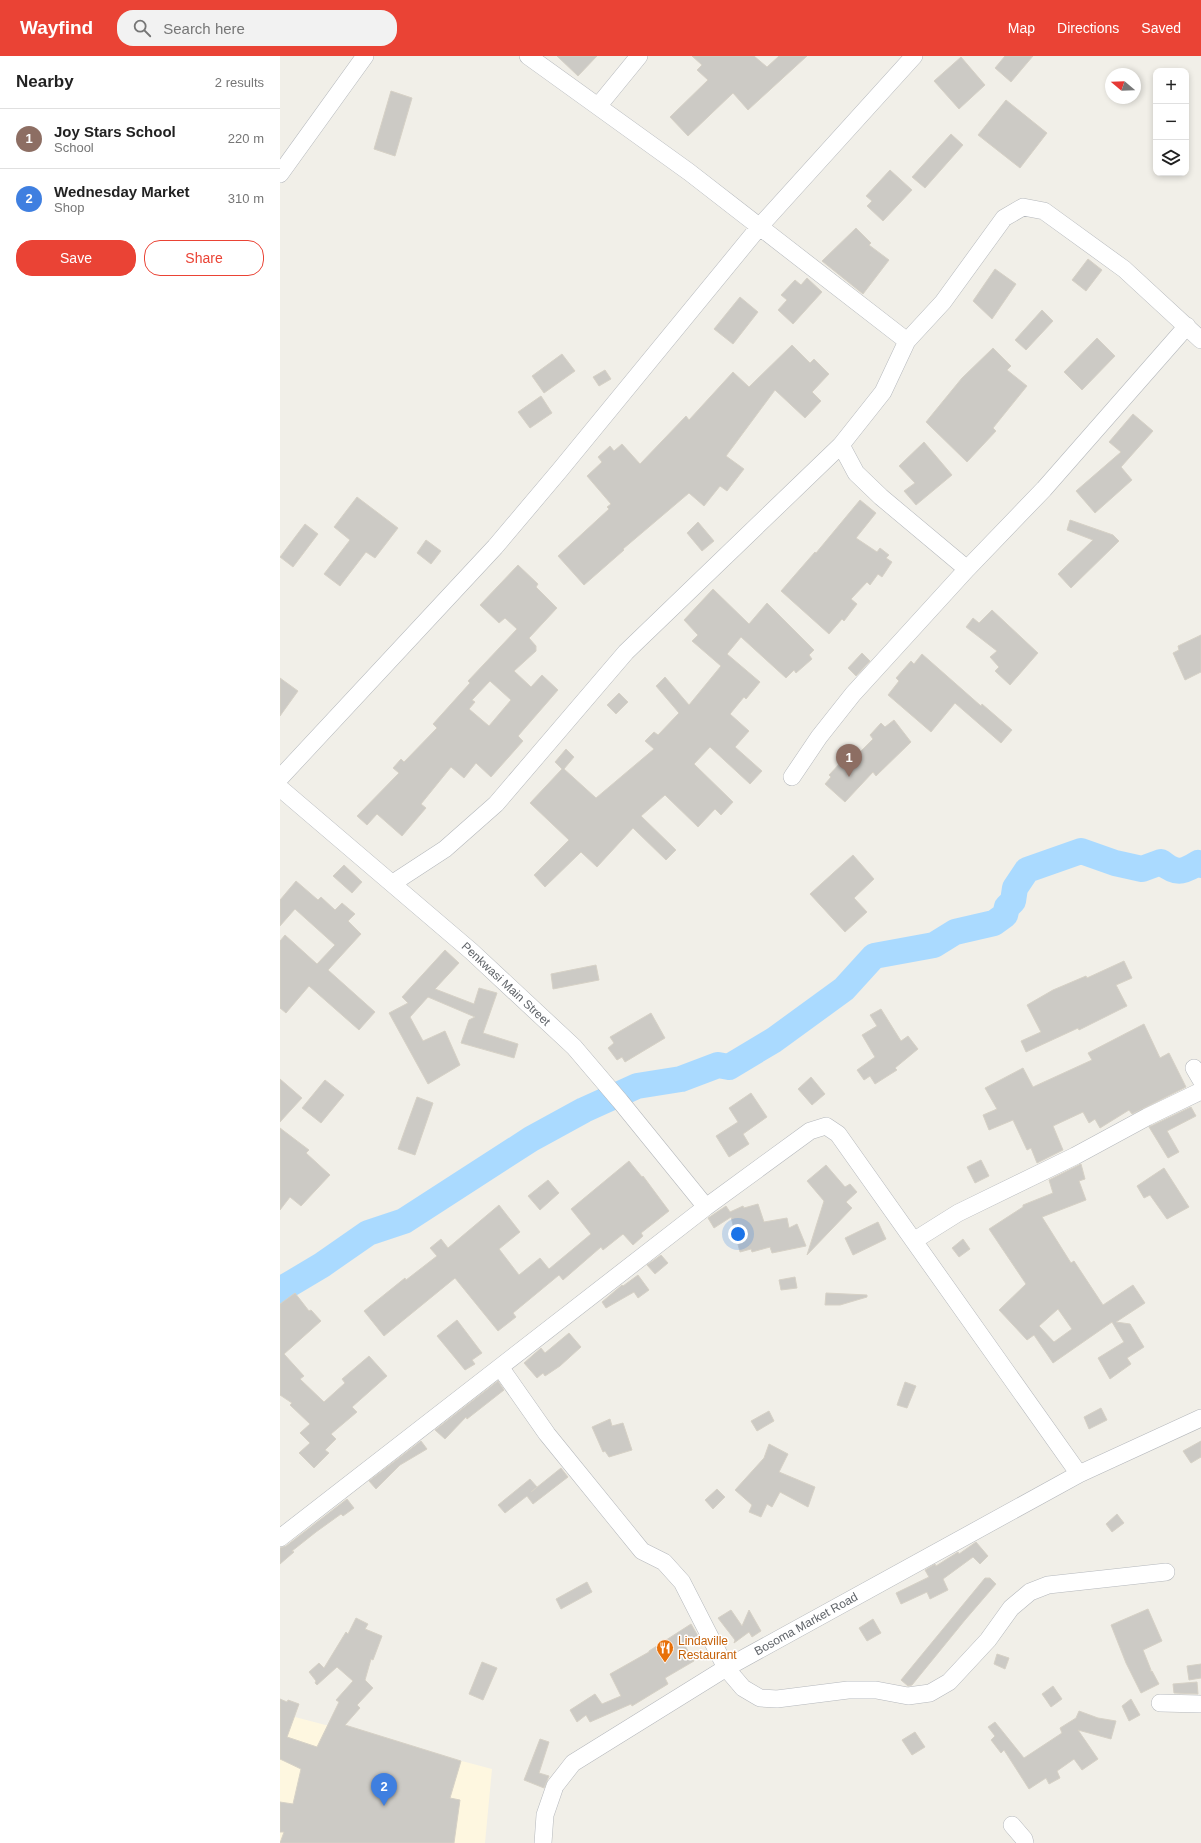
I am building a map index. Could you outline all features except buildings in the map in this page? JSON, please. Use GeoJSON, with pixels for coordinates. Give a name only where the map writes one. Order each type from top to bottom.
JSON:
{"type":"FeatureCollection","features":[{"type":"Feature","properties":{"kind":"street"},"geometry":{"type":"LineString","coordinates":[[280,174],[365,56]]}},
{"type":"Feature","properties":{"kind":"street"},"geometry":{"type":"LineString","coordinates":[[528,56],[599,106],[760,226],[908,341]]}},
{"type":"Feature","properties":{"kind":"street"},"geometry":{"type":"LineString","coordinates":[[599,106],[639,56]]}},
{"type":"Feature","properties":{"kind":"street"},"geometry":{"type":"LineString","coordinates":[[280,778],[495,547],[760,226],[914,56]]}},
{"type":"Feature","properties":{"kind":"street"},"geometry":{"type":"LineString","coordinates":[[393,883],[445,849],[496,804],[626,652],[842,445],[883,392],[908,341],[943,302],[1004,218],[1023,207],[1044,211],[1062,222],[1124,269],[1201,340]]}},
{"type":"Feature","properties":{"kind":"street"},"geometry":{"type":"LineString","coordinates":[[792,777],[819,737],[853,694],[967,569],[1044,489],[1187,326]]}},
{"type":"Feature","properties":{"kind":"street"},"geometry":{"type":"LineString","coordinates":[[842,445],[856,473],[881,497],[967,569]]}},
{"type":"Feature","properties":{"kind":"street","name":"Penkwasi Main Street"},"geometry":{"type":"LineString","coordinates":[[280,788],[471,951],[574,1047],[706,1207]]}},
{"type":"Feature","properties":{"kind":"street"},"geometry":{"type":"LineString","coordinates":[[915,1240],[958,1212],[1075,1156],[1201,1091]]}},
{"type":"Feature","properties":{"kind":"street"},"geometry":{"type":"LineString","coordinates":[[280,1538],[706,1207],[810,1131],[826,1126],[838,1134],[915,1240],[1079,1474]]}},
{"type":"Feature","properties":{"kind":"street"},"geometry":{"type":"LineString","coordinates":[[500,1367],[547,1434],[642,1551],[664,1562],[682,1582],[726,1668],[743,1688],[760,1698],[777,1699],[848,1690],[876,1690],[908,1696],[930,1693],[949,1682],[988,1640],[1011,1608],[1030,1592],[1048,1585],[1166,1572]]}},
{"type":"Feature","properties":{"kind":"street","name":"Bosoma Market Road"},"geometry":{"type":"LineString","coordinates":[[543,1843],[545,1815],[555,1786],[573,1764],[726,1668],[1079,1474],[1201,1418]]}},
{"type":"Feature","properties":{"kind":"street"},"geometry":{"type":"LineString","coordinates":[[1160,1703],[1201,1704]]}},
{"type":"Feature","properties":{"kind":"street"},"geometry":{"type":"LineString","coordinates":[[1012,1826],[1024,1839],[1024,1843]]}},
{"type":"Feature","properties":{"kind":"shaded area"},"geometry":{"type":"Polygon","coordinates":[[[280,1713],[492,1769],[485,1843],[280,1843],[280,1713]]]}},
{"type":"Feature","properties":{"kind":"waterway"},"geometry":{"type":"LineString","coordinates":[[280,1290],[322,1265],[368,1233],[404,1221],[531,1139],[584,1110],[637,1086],[681,1079],[718,1065],[729,1067],[774,1040],[844,989],[874,956],[934,945],[955,932],[994,923],[1005,915],[1007,907],[1013,901],[1015,888],[1027,870],[1081,851],[1115,863],[1142,869],[1161,862],[1171,869],[1179,871],[1188,869],[1198,863],[1201,865]]}},
{"type":"Feature","properties":{"kind":"place","name":"Joy Stars School"},"geometry":{"type":"Point","coordinates":[849,777]}},
{"type":"Feature","properties":{"kind":"place","name":"Lindaville Restaurant"},"geometry":{"type":"Point","coordinates":[665,1663]}},
{"type":"Feature","properties":{"kind":"place","name":"Wednesday Market"},"geometry":{"type":"Point","coordinates":[384,1806]}}]}
